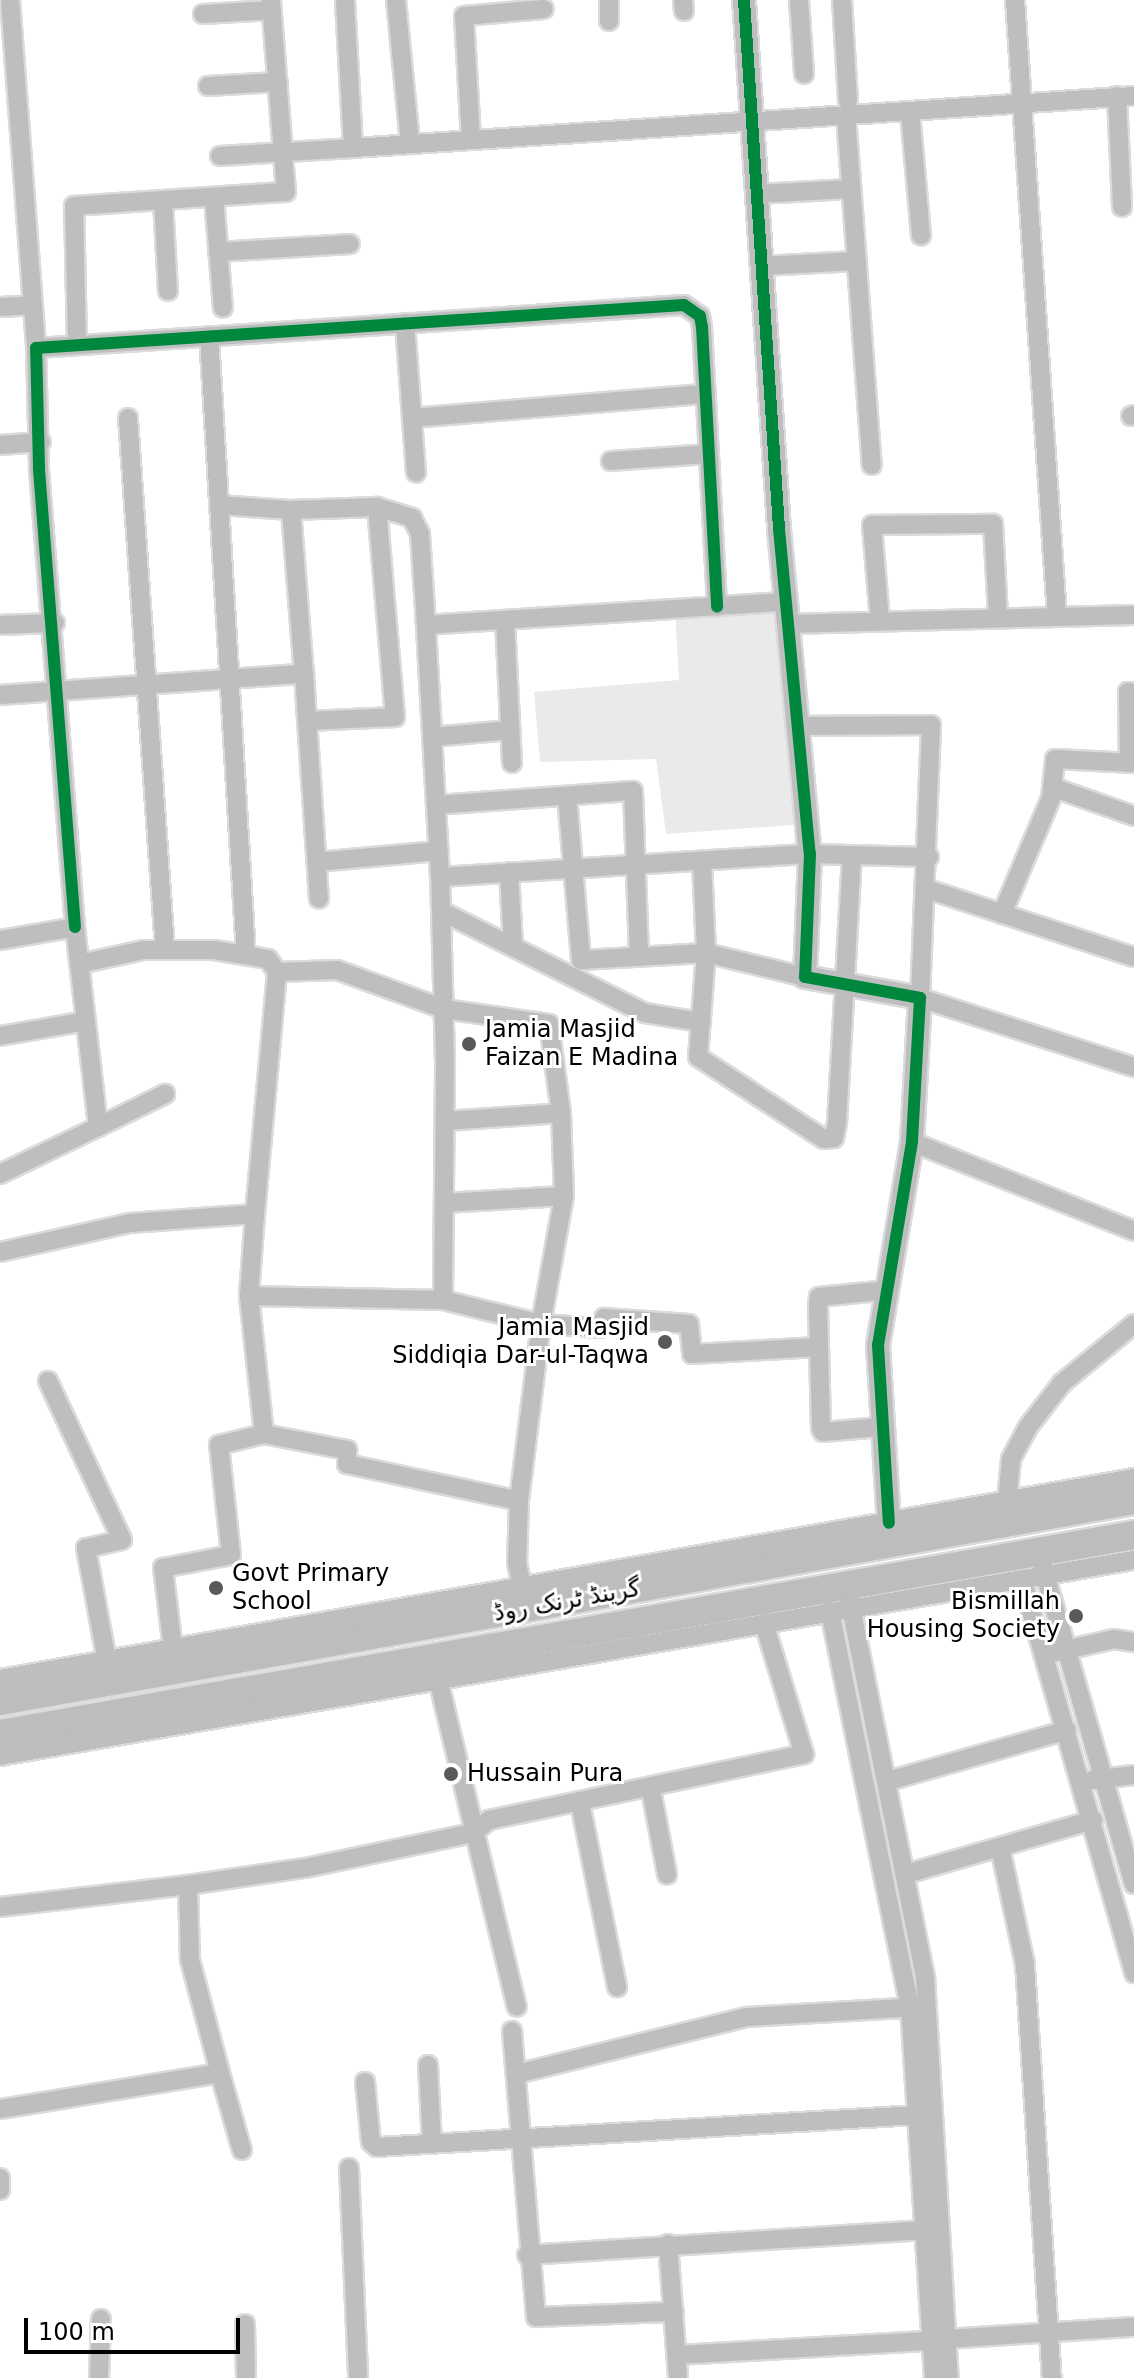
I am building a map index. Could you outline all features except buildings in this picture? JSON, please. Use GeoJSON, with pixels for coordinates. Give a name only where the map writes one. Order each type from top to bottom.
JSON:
{"type":"FeatureCollection","features":[{"type":"Feature","properties":{"kind":"highway","name":"گرینڈ ٹرنک روڈ"},"geometry":{"type":"LineString","coordinates":[[0,1701],[191,1653],[1134,1500]]}},
{"type":"Feature","properties":{"kind":"highway","name":"گرینڈ ٹرنک روڈ"},"geometry":{"type":"LineString","coordinates":[[0,1734],[193,1707],[1042,1564],[1134,1535]]}},
{"type":"Feature","properties":{"kind":"highway"},"geometry":{"type":"LineString","coordinates":[[191,1653],[193,1707]]}},
{"type":"Feature","properties":{"kind":"street"},"geometry":{"type":"LineString","coordinates":[[10,0],[36,348],[41,442],[39,467],[55,623],[75,927],[98,1127]]}},
{"type":"Feature","properties":{"kind":"street"},"geometry":{"type":"LineString","coordinates":[[345,0],[353,148]]}},
{"type":"Feature","properties":{"kind":"street"},"geometry":{"type":"LineString","coordinates":[[396,0],[410,144]]}},
{"type":"Feature","properties":{"kind":"street"},"geometry":{"type":"LineString","coordinates":[[609,0],[609,21]]}},
{"type":"Feature","properties":{"kind":"street"},"geometry":{"type":"LineString","coordinates":[[744,0],[787,613],[810,854],[805,977]]}},
{"type":"Feature","properties":{"kind":"street"},"geometry":{"type":"LineString","coordinates":[[799,0],[804,74]]}},
{"type":"Feature","properties":{"kind":"street"},"geometry":{"type":"LineString","coordinates":[[842,0],[851,189],[872,465]]}},
{"type":"Feature","properties":{"kind":"street"},"geometry":{"type":"LineString","coordinates":[[1015,0],[1057,616]]}},
{"type":"Feature","properties":{"kind":"street"},"geometry":{"type":"LineString","coordinates":[[77,345],[74,206],[286,192],[272,5],[203,14]]}},
{"type":"Feature","properties":{"kind":"street"},"geometry":{"type":"LineString","coordinates":[[471,140],[463,8],[544,12]]}},
{"type":"Feature","properties":{"kind":"street"},"geometry":{"type":"LineString","coordinates":[[208,86],[278,82]]}},
{"type":"Feature","properties":{"kind":"street"},"geometry":{"type":"LineString","coordinates":[[220,156],[752,120],[847,108],[910,112],[1125,96],[1122,207]]}},
{"type":"Feature","properties":{"kind":"street"},"geometry":{"type":"LineString","coordinates":[[910,112],[921,236]]}},
{"type":"Feature","properties":{"kind":"street"},"geometry":{"type":"LineString","coordinates":[[757,194],[851,189]]}},
{"type":"Feature","properties":{"kind":"street"},"geometry":{"type":"LineString","coordinates":[[214,197],[223,308]]}},
{"type":"Feature","properties":{"kind":"street"},"geometry":{"type":"LineString","coordinates":[[163,200],[168,291]]}},
{"type":"Feature","properties":{"kind":"street"},"geometry":{"type":"LineString","coordinates":[[218,252],[350,244]]}},
{"type":"Feature","properties":{"kind":"street"},"geometry":{"type":"LineString","coordinates":[[761,266],[857,261]]}},
{"type":"Feature","properties":{"kind":"street"},"geometry":{"type":"LineString","coordinates":[[0,307],[33,305]]}},
{"type":"Feature","properties":{"kind":"street"},"geometry":{"type":"LineString","coordinates":[[36,348],[684,305],[700,316],[717,607]]}},
{"type":"Feature","properties":{"kind":"street"},"geometry":{"type":"LineString","coordinates":[[405,323],[416,473]]}},
{"type":"Feature","properties":{"kind":"street"},"geometry":{"type":"LineString","coordinates":[[209,336],[246,955]]}},
{"type":"Feature","properties":{"kind":"street"},"geometry":{"type":"LineString","coordinates":[[412,418],[706,394]]}},
{"type":"Feature","properties":{"kind":"street"},"geometry":{"type":"LineString","coordinates":[[128,418],[165,950]]}},
{"type":"Feature","properties":{"kind":"street"},"geometry":{"type":"LineString","coordinates":[[0,445],[41,442]]}},
{"type":"Feature","properties":{"kind":"street"},"geometry":{"type":"LineString","coordinates":[[611,461],[709,454]]}},
{"type":"Feature","properties":{"kind":"street"},"geometry":{"type":"LineString","coordinates":[[219,505],[291,510],[377,507],[412,518],[420,534],[440,877],[444,1009],[443,1300]]}},
{"type":"Feature","properties":{"kind":"street"},"geometry":{"type":"LineString","coordinates":[[307,721],[395,717],[377,507]]}},
{"type":"Feature","properties":{"kind":"street"},"geometry":{"type":"LineString","coordinates":[[291,510],[319,899]]}},
{"type":"Feature","properties":{"kind":"street"},"geometry":{"type":"LineString","coordinates":[[880,621],[872,525],[993,524],[998,617]]}},
{"type":"Feature","properties":{"kind":"street"},"geometry":{"type":"LineString","coordinates":[[426,625],[717,607],[880,621],[1134,615]]}},
{"type":"Feature","properties":{"kind":"street"},"geometry":{"type":"LineString","coordinates":[[505,620],[512,763]]}},
{"type":"Feature","properties":{"kind":"street"},"geometry":{"type":"LineString","coordinates":[[0,625],[55,623]]}},
{"type":"Feature","properties":{"kind":"street"},"geometry":{"type":"LineString","coordinates":[[0,695],[304,674]]}},
{"type":"Feature","properties":{"kind":"street"},"geometry":{"type":"LineString","coordinates":[[1002,914],[1052,787],[1055,759],[1132,763],[1128,692],[1134,693]]}},
{"type":"Feature","properties":{"kind":"street"},"geometry":{"type":"LineString","coordinates":[[798,726],[931,725],[929,857],[912,1142],[878,1345],[880,1427],[889,1523]]}},
{"type":"Feature","properties":{"kind":"street"},"geometry":{"type":"LineString","coordinates":[[432,737],[510,730]]}},
{"type":"Feature","properties":{"kind":"street"},"geometry":{"type":"LineString","coordinates":[[1052,787],[1134,816]]}},
{"type":"Feature","properties":{"kind":"street"},"geometry":{"type":"LineString","coordinates":[[436,805],[633,791],[639,957]]}},
{"type":"Feature","properties":{"kind":"street"},"geometry":{"type":"LineString","coordinates":[[567,796],[581,960],[706,953],[805,977],[920,998],[1134,1067]]}},
{"type":"Feature","properties":{"kind":"street"},"geometry":{"type":"LineString","coordinates":[[317,862],[438,851]]}},
{"type":"Feature","properties":{"kind":"street"},"geometry":{"type":"LineString","coordinates":[[440,877],[810,854],[929,857]]}},
{"type":"Feature","properties":{"kind":"street"},"geometry":{"type":"LineString","coordinates":[[702,861],[706,953],[698,1057],[824,1139],[834,1138],[852,855]]}},
{"type":"Feature","properties":{"kind":"street"},"geometry":{"type":"LineString","coordinates":[[509,872],[513,945]]}},
{"type":"Feature","properties":{"kind":"street"},"geometry":{"type":"LineString","coordinates":[[927,889],[1134,957]]}},
{"type":"Feature","properties":{"kind":"street"},"geometry":{"type":"LineString","coordinates":[[441,911],[645,1013],[701,1022]]}},
{"type":"Feature","properties":{"kind":"street"},"geometry":{"type":"LineString","coordinates":[[0,940],[75,927]]}},
{"type":"Feature","properties":{"kind":"street"},"geometry":{"type":"LineString","coordinates":[[79,964],[165,950],[268,959],[277,972],[249,1296],[264,1434]]}},
{"type":"Feature","properties":{"kind":"street"},"geometry":{"type":"LineString","coordinates":[[277,972],[337,970],[444,1009],[549,1024],[561,1113],[564,1196],[541,1324],[519,1501],[517,1563],[522,1586]]}},
{"type":"Feature","properties":{"kind":"street"},"geometry":{"type":"LineString","coordinates":[[0,1036],[86,1021]]}},
{"type":"Feature","properties":{"kind":"street"},"geometry":{"type":"LineString","coordinates":[[0,1174],[165,1094]]}},
{"type":"Feature","properties":{"kind":"street"},"geometry":{"type":"LineString","coordinates":[[445,1121],[561,1113]]}},
{"type":"Feature","properties":{"kind":"street"},"geometry":{"type":"LineString","coordinates":[[912,1142],[1134,1231]]}},
{"type":"Feature","properties":{"kind":"street"},"geometry":{"type":"LineString","coordinates":[[444,1203],[564,1196]]}},
{"type":"Feature","properties":{"kind":"street"},"geometry":{"type":"LineString","coordinates":[[0,1252],[130,1223],[255,1214]]}},
{"type":"Feature","properties":{"kind":"street"},"geometry":{"type":"LineString","coordinates":[[880,1427],[823,1432],[819,1297],[889,1290]]}},
{"type":"Feature","properties":{"kind":"street"},"geometry":{"type":"LineString","coordinates":[[249,1296],[443,1300],[541,1324],[600,1328],[604,1318],[689,1324],[692,1354],[819,1347]]}},
{"type":"Feature","properties":{"kind":"street"},"geometry":{"type":"LineString","coordinates":[[1007,1502],[1011,1459],[1028,1427],[1062,1383],[1134,1324]]}},
{"type":"Feature","properties":{"kind":"street"},"geometry":{"type":"LineString","coordinates":[[48,1381],[122,1540],[86,1548],[107,1661]]}},
{"type":"Feature","properties":{"kind":"street"},"geometry":{"type":"LineString","coordinates":[[191,1653],[163,1568],[231,1555],[219,1445],[264,1434],[347,1450],[347,1464],[519,1501]]}},
{"type":"Feature","properties":{"kind":"street"},"geometry":{"type":"LineString","coordinates":[[0,1679],[107,1661],[191,1653],[522,1586],[1134,1478]]}},
{"type":"Feature","properties":{"kind":"street"},"geometry":{"type":"LineString","coordinates":[[0,1756],[193,1707],[438,1679],[830,1611],[849,1597],[1022,1579],[1042,1564],[1134,1560]]}},
{"type":"Feature","properties":{"kind":"street"},"geometry":{"type":"LineString","coordinates":[[1042,1564],[1130,1857],[1134,1884]]}},
{"type":"Feature","properties":{"kind":"street"},"geometry":{"type":"LineString","coordinates":[[1022,1579],[1047,1655],[1134,1973]]}},
{"type":"Feature","properties":{"kind":"street"},"geometry":{"type":"LineString","coordinates":[[849,1597],[906,1874],[918,2007],[939,2340],[934,2378]]}},
{"type":"Feature","properties":{"kind":"street"},"geometry":{"type":"LineString","coordinates":[[830,1611],[918,2007],[917,2115],[932,2229]]}},
{"type":"Feature","properties":{"kind":"street"},"geometry":{"type":"LineString","coordinates":[[0,1907],[160,1884],[188,1885],[305,1868],[473,1833],[489,1820],[651,1790],[804,1754],[764,1623]]}},
{"type":"Feature","properties":{"kind":"street"},"geometry":{"type":"LineString","coordinates":[[1047,1655],[1114,1639],[1134,1642]]}},
{"type":"Feature","properties":{"kind":"street"},"geometry":{"type":"LineString","coordinates":[[438,1679],[472,1809],[473,1833],[517,2007]]}},
{"type":"Feature","properties":{"kind":"street"},"geometry":{"type":"LineString","coordinates":[[888,1781],[1067,1730]]}},
{"type":"Feature","properties":{"kind":"street"},"geometry":{"type":"LineString","coordinates":[[1082,1783],[1104,1777],[1134,1775]]}},
{"type":"Feature","properties":{"kind":"street"},"geometry":{"type":"LineString","coordinates":[[651,1790],[667,1874]]}},
{"type":"Feature","properties":{"kind":"street"},"geometry":{"type":"LineString","coordinates":[[580,1803],[617,1987]]}},
{"type":"Feature","properties":{"kind":"street"},"geometry":{"type":"LineString","coordinates":[[906,1874],[1093,1820]]}},
{"type":"Feature","properties":{"kind":"street"},"geometry":{"type":"LineString","coordinates":[[1000,1847],[1025,1965],[1052,2378]]}},
{"type":"Feature","properties":{"kind":"street"},"geometry":{"type":"LineString","coordinates":[[188,1885],[190,1960],[242,2150]]}},
{"type":"Feature","properties":{"kind":"street"},"geometry":{"type":"LineString","coordinates":[[516,2074],[735,2019],[918,2007]]}},
{"type":"Feature","properties":{"kind":"street"},"geometry":{"type":"LineString","coordinates":[[512,2031],[527,2255],[536,2317],[674,2312]]}},
{"type":"Feature","properties":{"kind":"street"},"geometry":{"type":"LineString","coordinates":[[428,2065],[432,2144]]}},
{"type":"Feature","properties":{"kind":"street"},"geometry":{"type":"LineString","coordinates":[[0,2109],[220,2073]]}},
{"type":"Feature","properties":{"kind":"street"},"geometry":{"type":"LineString","coordinates":[[365,2082],[373,2146],[917,2115]]}},
{"type":"Feature","properties":{"kind":"street"},"geometry":{"type":"LineString","coordinates":[[349,2168],[358,2378]]}},
{"type":"Feature","properties":{"kind":"street"},"geometry":{"type":"LineString","coordinates":[[0,2178],[0,2190]]}},
{"type":"Feature","properties":{"kind":"street"},"geometry":{"type":"LineString","coordinates":[[527,2255],[932,2229]]}},
{"type":"Feature","properties":{"kind":"street"},"geometry":{"type":"LineString","coordinates":[[668,2244],[678,2378]]}},
{"type":"Feature","properties":{"kind":"street"},"geometry":{"type":"LineString","coordinates":[[99,2378],[101,2319]]}},
{"type":"Feature","properties":{"kind":"street"},"geometry":{"type":"LineString","coordinates":[[245,2324],[246,2378]]}},
{"type":"Feature","properties":{"kind":"street"},"geometry":{"type":"LineString","coordinates":[[677,2355],[1134,2327]]}},
{"type":"Feature","properties":{"kind":"street"},"geometry":{"type":"LineString","coordinates":[[939,2340],[949,2378]]}},
{"type":"Feature","properties":{"kind":"shaded area"},"geometry":{"type":"Polygon","coordinates":[[[786,602],[807,824],[666,834],[656,759],[540,762],[534,692],[679,680],[675,609],[786,602]]]}},
{"type":"Feature","properties":{"kind":"cycle path"},"geometry":{"type":"LineString","coordinates":[[744,0],[779,529],[810,854],[805,977],[920,998],[912,1142],[878,1345],[889,1523]]}},
{"type":"Feature","properties":{"kind":"cycle path"},"geometry":{"type":"LineString","coordinates":[[75,927],[39,467],[36,348],[684,305],[700,316],[702,327],[717,607]]}},
{"type":"Feature","properties":{"kind":"place","name":"Jamia Masjid Faizan E Madina"},"geometry":{"type":"Point","coordinates":[469,1044]}},
{"type":"Feature","properties":{"kind":"place","name":"Jamia Masjid Siddiqia Dar-ul-Taqwa"},"geometry":{"type":"Point","coordinates":[665,1342]}},
{"type":"Feature","properties":{"kind":"place","name":"Govt Primary School"},"geometry":{"type":"Point","coordinates":[216,1588]}},
{"type":"Feature","properties":{"kind":"place","name":"Bismillah Housing Society"},"geometry":{"type":"Point","coordinates":[1076,1616]}},
{"type":"Feature","properties":{"kind":"place","name":"Hussain Pura"},"geometry":{"type":"Point","coordinates":[451,1774]}}]}
